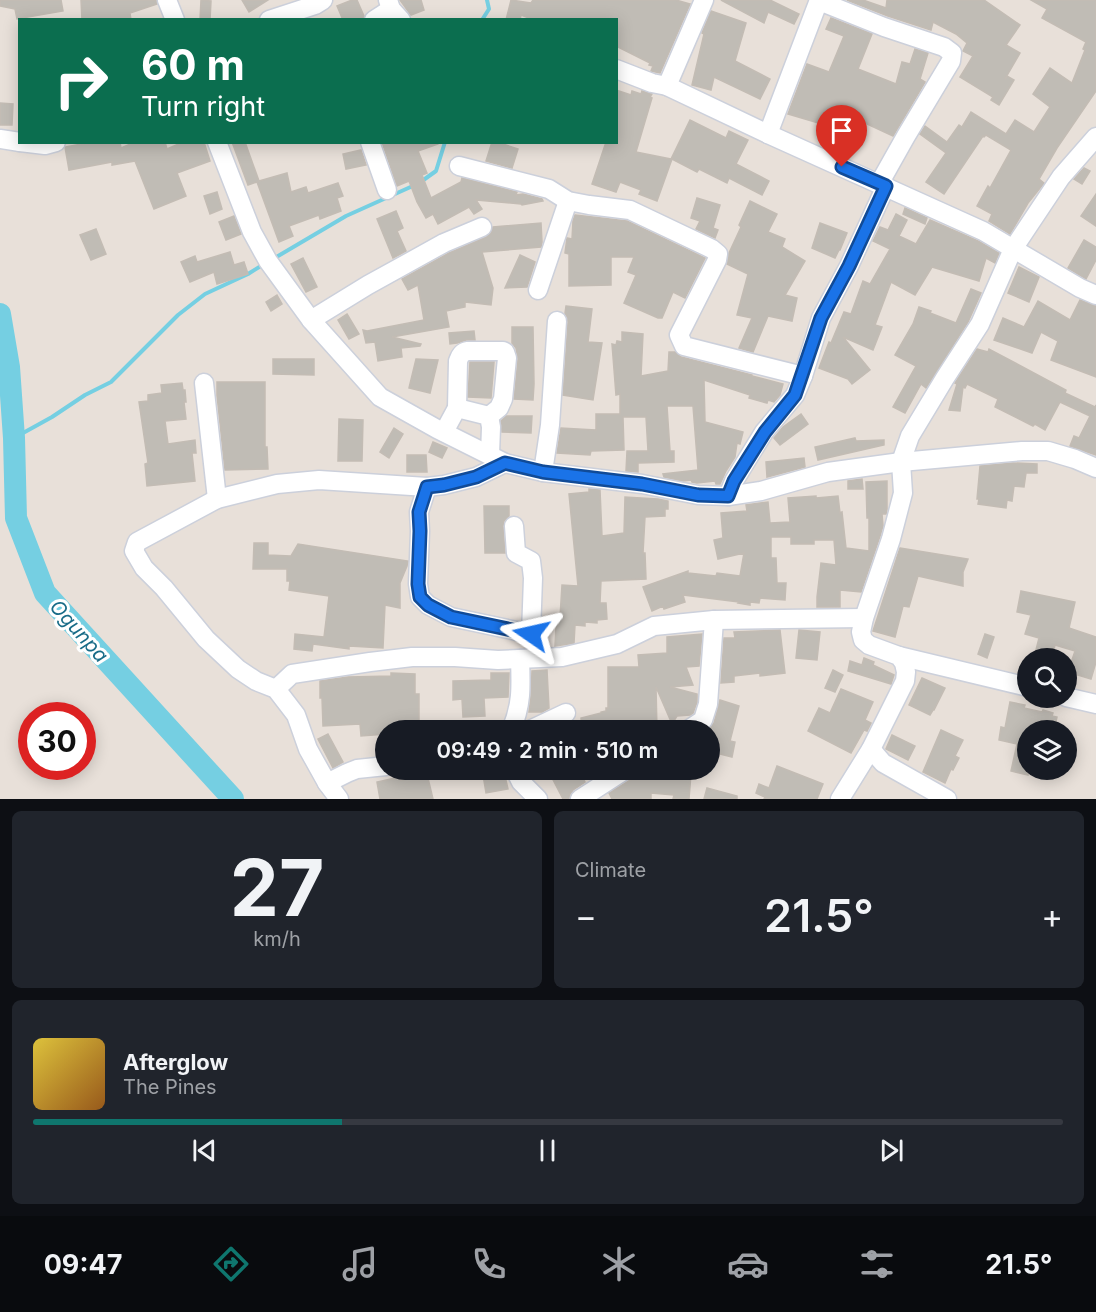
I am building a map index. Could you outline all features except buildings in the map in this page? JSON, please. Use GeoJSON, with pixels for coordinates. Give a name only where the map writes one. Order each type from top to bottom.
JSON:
{"type":"FeatureCollection","features":[{"type":"Feature","properties":{"kind":"street"},"geometry":{"type":"LineString","coordinates":[[167,0],[175,18]]}},
{"type":"Feature","properties":{"kind":"street"},"geometry":{"type":"LineString","coordinates":[[667,86],[704,0]]}},
{"type":"Feature","properties":{"kind":"street"},"geometry":{"type":"LineString","coordinates":[[728,496],[734,481],[765,432],[795,395],[821,318],[849,266],[882,185],[906,136],[951,61],[952,53],[944,47],[884,27],[819,1],[768,134]]}},
{"type":"Feature","properties":{"kind":"street"},"geometry":{"type":"LineString","coordinates":[[278,18],[320,8]]}},
{"type":"Feature","properties":{"kind":"street"},"geometry":{"type":"LineString","coordinates":[[378,18],[393,10]]}},
{"type":"Feature","properties":{"kind":"street"},"geometry":{"type":"LineString","coordinates":[[618,70],[652,83],[667,86],[983,231],[1096,295]]}},
{"type":"Feature","properties":{"kind":"street"},"geometry":{"type":"LineString","coordinates":[[0,139],[18,142]]}},
{"type":"Feature","properties":{"kind":"street"},"geometry":{"type":"LineString","coordinates":[[1017,684],[899,656],[869,645],[863,640],[861,633],[903,493],[901,462],[910,436],[980,324],[1013,249],[1061,177],[1094,142]]}},
{"type":"Feature","properties":{"kind":"street"},"geometry":{"type":"LineString","coordinates":[[218,144],[252,232],[272,267],[311,320],[380,398],[497,459],[543,472],[642,484],[698,495],[728,496],[761,491],[828,472],[901,462],[1022,451],[1048,451],[1096,468]]}},
{"type":"Feature","properties":{"kind":"street"},"geometry":{"type":"LineString","coordinates":[[371,144],[387,190]]}},
{"type":"Feature","properties":{"kind":"street"},"geometry":{"type":"LineString","coordinates":[[459,166],[549,189],[568,201],[630,210],[712,249],[718,254],[717,260],[679,336],[684,346],[802,375]]}},
{"type":"Feature","properties":{"kind":"street"},"geometry":{"type":"LineString","coordinates":[[538,290],[568,201]]}},
{"type":"Feature","properties":{"kind":"street"},"geometry":{"type":"LineString","coordinates":[[311,320],[444,243],[482,226]]}},
{"type":"Feature","properties":{"kind":"street"},"geometry":{"type":"LineString","coordinates":[[543,472],[550,425],[557,321]]}},
{"type":"Feature","properties":{"kind":"street"},"geometry":{"type":"LineString","coordinates":[[444,432],[457,408],[458,361],[459,356],[465,351],[503,351],[507,354],[503,399],[499,408],[489,416]]}},
{"type":"Feature","properties":{"kind":"street"},"geometry":{"type":"LineString","coordinates":[[204,383],[217,499]]}},
{"type":"Feature","properties":{"kind":"street"},"geometry":{"type":"LineString","coordinates":[[457,408],[489,416]]}},
{"type":"Feature","properties":{"kind":"street"},"geometry":{"type":"LineString","coordinates":[[489,416],[497,459]]}},
{"type":"Feature","properties":{"kind":"street"},"geometry":{"type":"LineString","coordinates":[[339,799],[308,749],[296,715],[276,689],[256,681],[238,669],[206,639],[164,588],[144,568],[134,551],[136,542],[217,499],[277,484],[319,480],[427,487],[476,477],[497,459]]}},
{"type":"Feature","properties":{"kind":"street"},"geometry":{"type":"LineString","coordinates":[[427,487],[419,512],[418,584],[420,597],[428,605],[451,617],[531,634],[533,578],[531,561],[516,553],[514,526]]}},
{"type":"Feature","properties":{"kind":"street"},"geometry":{"type":"LineString","coordinates":[[276,689],[292,674],[412,657],[498,660],[562,657],[617,644],[654,626],[714,620],[864,618]]}},
{"type":"Feature","properties":{"kind":"street"},"geometry":{"type":"LineString","coordinates":[[703,720],[708,704],[714,620]]}},
{"type":"Feature","properties":{"kind":"street"},"geometry":{"type":"LineString","coordinates":[[840,799],[871,749],[905,681],[904,663],[899,656]]}},
{"type":"Feature","properties":{"kind":"street"},"geometry":{"type":"LineString","coordinates":[[515,720],[521,691],[520,659]]}},
{"type":"Feature","properties":{"kind":"street"},"geometry":{"type":"LineString","coordinates":[[1077,699],[1096,704]]}},
{"type":"Feature","properties":{"kind":"street"},"geometry":{"type":"LineString","coordinates":[[551,720],[566,713]]}},
{"type":"Feature","properties":{"kind":"street"},"geometry":{"type":"LineString","coordinates":[[871,749],[883,763],[947,799]]}},
{"type":"Feature","properties":{"kind":"street"},"geometry":{"type":"LineString","coordinates":[[327,783],[347,773],[375,768]]}},
{"type":"Feature","properties":{"kind":"street"},"geometry":{"type":"LineString","coordinates":[[520,780],[538,799]]}},
{"type":"Feature","properties":{"kind":"street"},"geometry":{"type":"LineString","coordinates":[[580,799],[609,780]]}},
{"type":"Feature","properties":{"kind":"waterway"},"geometry":{"type":"LineString","coordinates":[[483,18],[489,9],[487,0]]}},
{"type":"Feature","properties":{"kind":"waterway"},"geometry":{"type":"LineString","coordinates":[[422,181],[436,171],[444,144]]}},
{"type":"Feature","properties":{"kind":"waterway"},"geometry":{"type":"LineString","coordinates":[[273,259],[346,216],[415,185]]}},
{"type":"Feature","properties":{"kind":"waterway"},"geometry":{"type":"LineString","coordinates":[[14,438],[111,382],[178,315],[205,294],[264,264]]}},
{"type":"Feature","properties":{"kind":"waterway","name":"Ogunpa"},"geometry":{"type":"LineString","coordinates":[[0,314],[9,367],[16,518],[45,593],[233,799]]}},
{"type":"Feature","properties":{"kind":"route"},"geometry":{"type":"LineString","coordinates":[[531,634],[451,617],[428,605],[420,597],[418,584],[419,512],[427,487],[476,477],[505,463],[543,472],[642,484],[698,495],[728,496],[734,481],[765,432],[795,395],[821,318],[849,266],[886,186],[842,167]]}}]}
